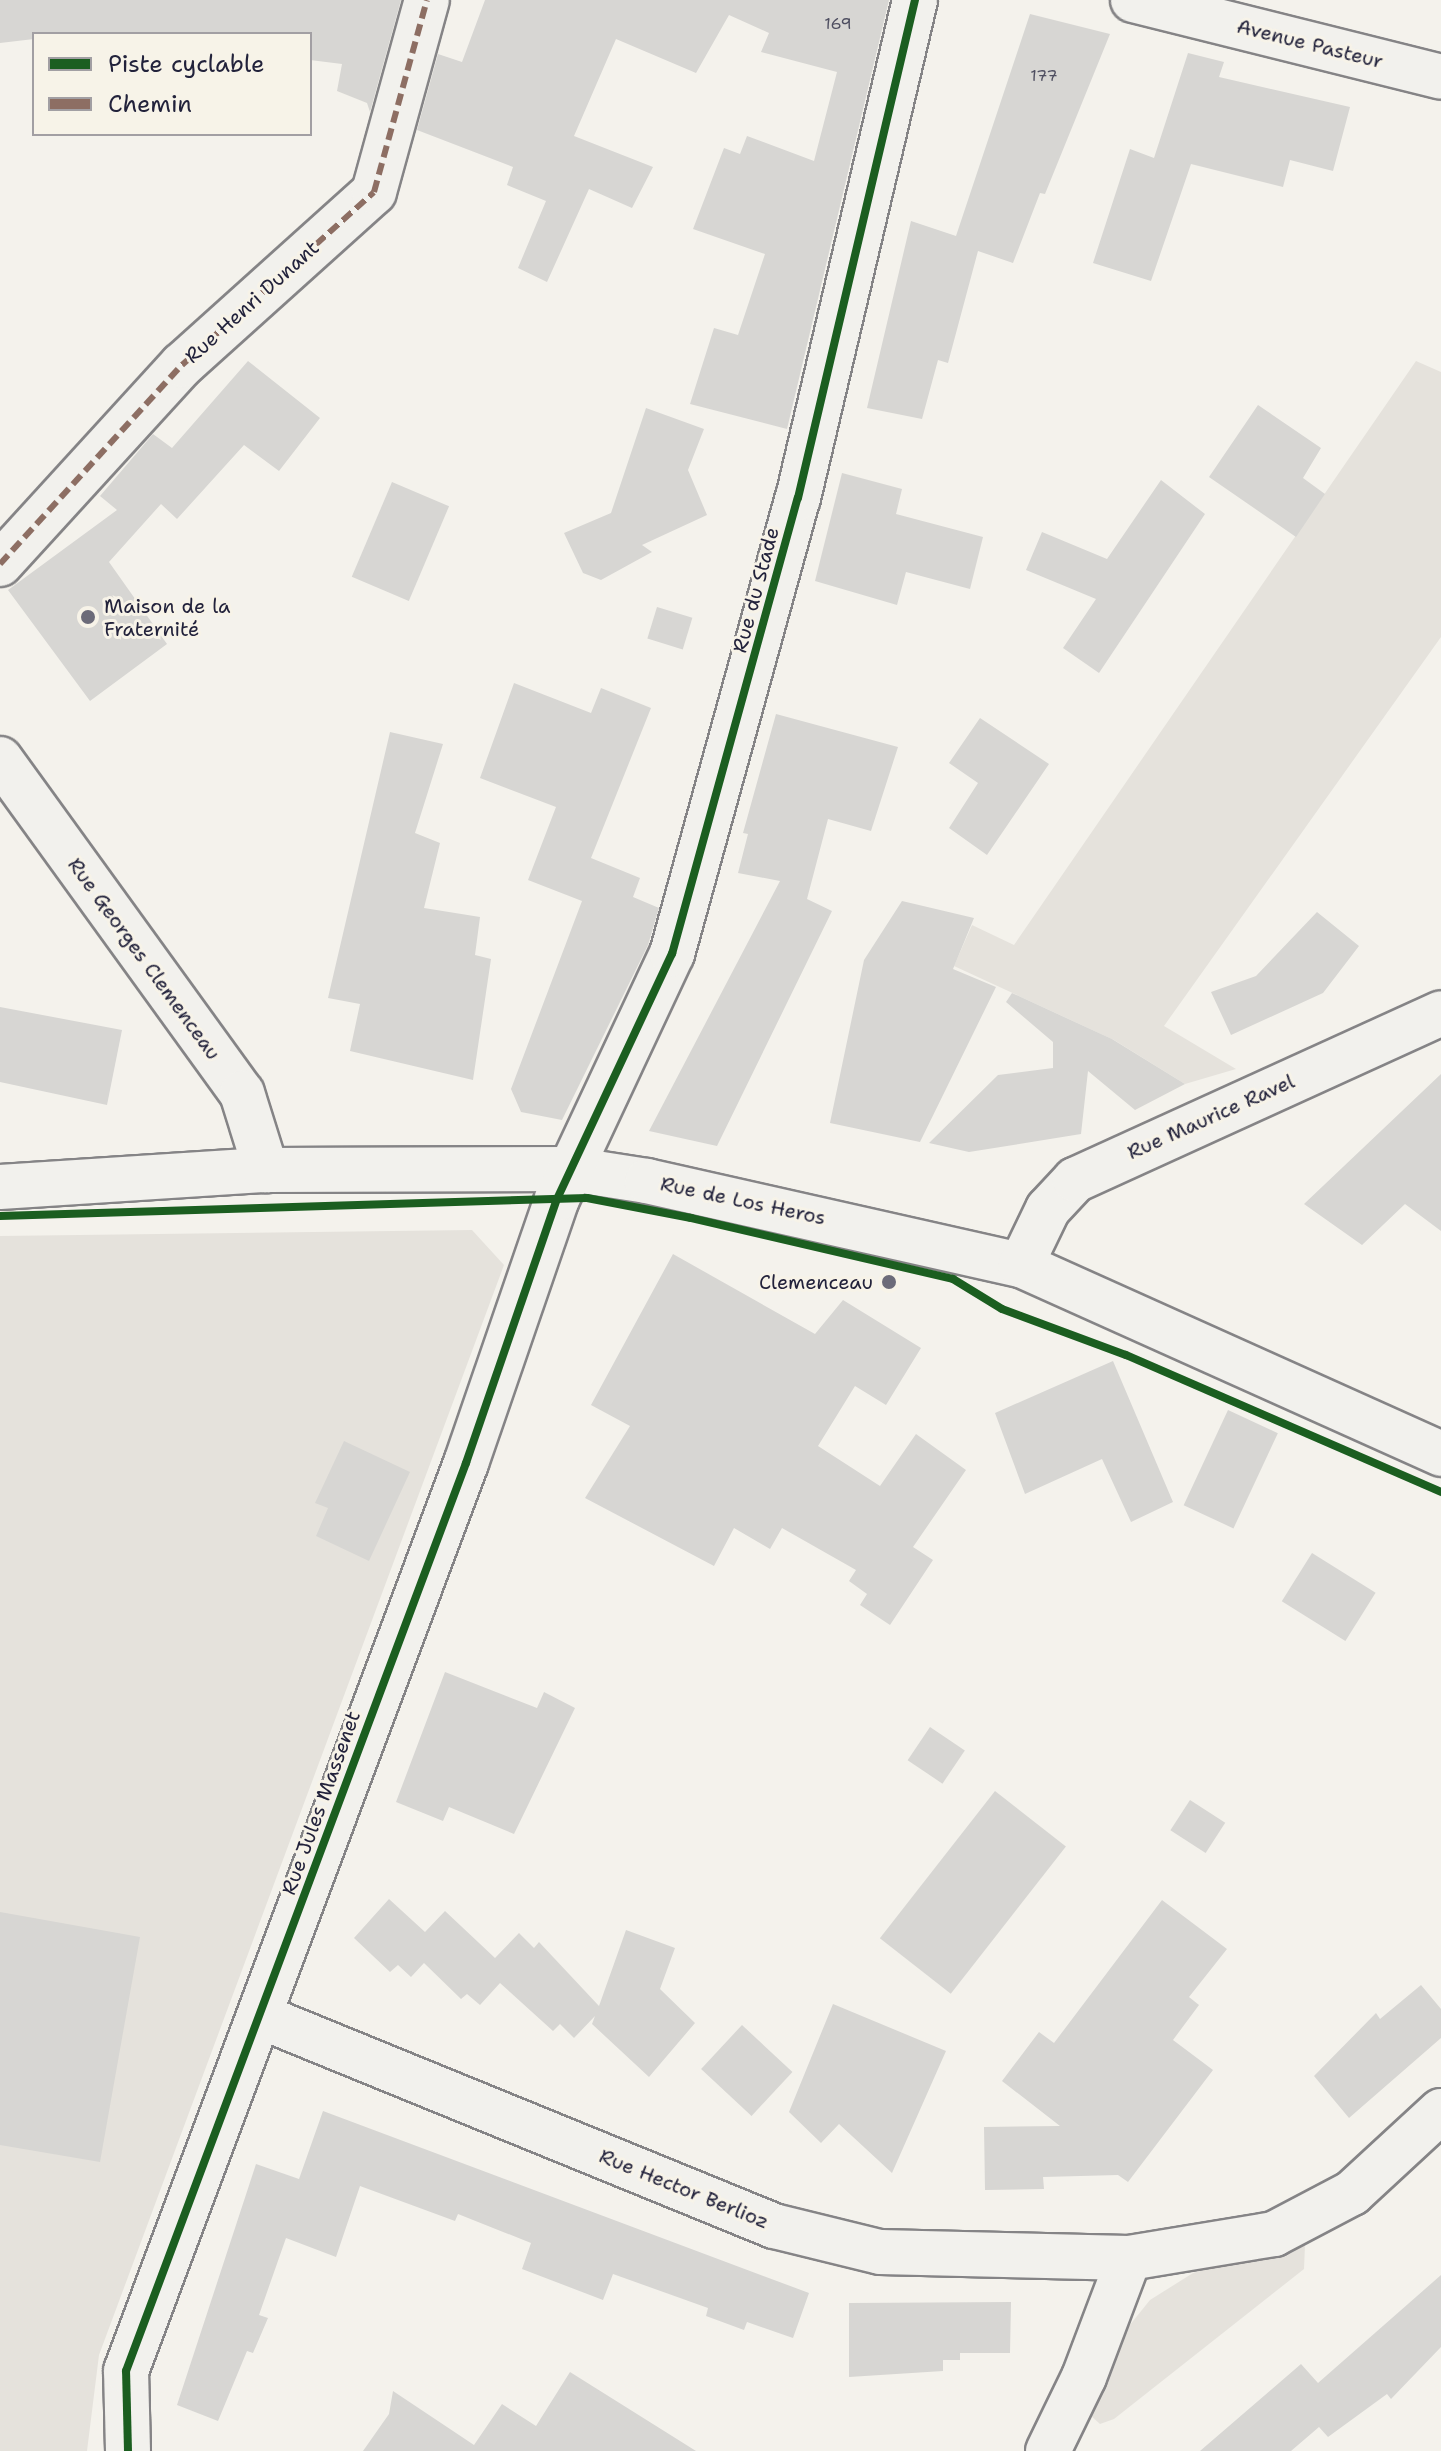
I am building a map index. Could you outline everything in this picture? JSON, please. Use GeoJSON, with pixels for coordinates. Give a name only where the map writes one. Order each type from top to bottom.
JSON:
{"type":"FeatureCollection","features":[{"type":"Feature","properties":{"kind":"street","name":"Rue Henri Dunant"},"geometry":{"type":"LineString","coordinates":[[0,564],[182,365],[374,192],[427,0]]}},
{"type":"Feature","properties":{"kind":"street","name":"Rue du Stade"},"geometry":{"type":"LineString","coordinates":[[570,1169],[672,954],[798,498],[915,0]]}},
{"type":"Feature","properties":{"kind":"street","name":"Avenue Pasteur"},"geometry":{"type":"LineString","coordinates":[[1133,0],[1441,77]]}},
{"type":"Feature","properties":{"kind":"street","name":"Rue Georges Clemenceau"},"geometry":{"type":"LineString","coordinates":[[0,759],[242,1093],[266,1170]]}},
{"type":"Feature","properties":{"kind":"street","name":"Rue Maurice Ravel"},"geometry":{"type":"LineString","coordinates":[[1021,1265],[1048,1209],[1075,1180],[1441,1013]]}},
{"type":"Feature","properties":{"kind":"street","name":"Rue de Los Heros"},"geometry":{"type":"LineString","coordinates":[[0,1187],[266,1170],[570,1169],[781,1207],[1021,1265],[1441,1454]]}},
{"type":"Feature","properties":{"kind":"street","name":"Rue Jules Massenet"},"geometry":{"type":"LineString","coordinates":[[128,2451],[126,2371],[262,2017],[570,1169]]}},
{"type":"Feature","properties":{"kind":"street","name":"Rue Hector Berlioz"},"geometry":{"type":"LineString","coordinates":[[262,2017],[774,2226],[880,2252],[1129,2258],[1274,2234],[1352,2193],[1441,2111]]}},
{"type":"Feature","properties":{"kind":"street"},"geometry":{"type":"LineString","coordinates":[[1048,2451],[1084,2377],[1129,2258]]}},
{"type":"Feature","properties":{"kind":"shaded area"},"geometry":{"type":"Polygon","coordinates":[[[1416,361],[1441,372],[1441,637],[1164,1026],[1236,1069],[1185,1084],[1114,1040],[954,966],[972,925],[1014,945],[1416,361]]]}},
{"type":"Feature","properties":{"kind":"shaded area"},"geometry":{"type":"Polygon","coordinates":[[[472,1230],[504,1265],[99,2355],[87,2451],[0,2451],[0,1236],[472,1230]]]}},
{"type":"Feature","properties":{"kind":"shaded area"},"geometry":{"type":"Polygon","coordinates":[[[1295,2244],[1305,2245],[1304,2269],[1114,2419],[1100,2424],[1089,2414],[1087,2406],[1129,2326],[1150,2300],[1193,2273],[1295,2244]]]}},
{"type":"Feature","properties":{"kind":"building"},"geometry":{"type":"Polygon","coordinates":[[[0,0],[401,0],[370,112],[367,103],[337,91],[342,64],[312,60],[312,32],[32,32],[32,39],[0,43],[0,0]]]}},
{"type":"Feature","properties":{"kind":"building"},"geometry":{"type":"Polygon","coordinates":[[[485,0],[889,0],[787,429],[690,404],[714,328],[738,335],[765,254],[693,229],[724,148],[740,154],[747,136],[814,161],[837,72],[761,52],[769,33],[729,15],[696,73],[616,39],[574,136],[653,167],[632,208],[589,189],[547,282],[518,268],[546,201],[507,185],[513,167],[417,130],[438,54],[462,62],[485,0]]]}},
{"type":"Feature","properties":{"kind":"building"},"geometry":{"type":"Polygon","coordinates":[[[1030,14],[1110,34],[1045,194],[1040,193],[1013,263],[978,251],[948,363],[938,360],[922,419],[867,408],[911,221],[956,236],[1030,14]]]}},
{"type":"Feature","properties":{"kind":"building"},"geometry":{"type":"Polygon","coordinates":[[[1188,53],[1224,62],[1219,77],[1350,107],[1333,171],[1290,160],[1283,187],[1191,164],[1151,281],[1093,263],[1130,149],[1154,158],[1188,53]]]}},
{"type":"Feature","properties":{"kind":"building"},"geometry":{"type":"Polygon","coordinates":[[[248,361],[320,418],[279,471],[244,445],[177,519],[161,504],[109,562],[167,644],[90,701],[8,590],[117,510],[100,496],[153,434],[172,448],[248,361]]]}},
{"type":"Feature","properties":{"kind":"building"},"geometry":{"type":"Polygon","coordinates":[[[1258,405],[1321,448],[1303,478],[1325,494],[1296,537],[1209,477],[1258,405]]]}},
{"type":"Feature","properties":{"kind":"building"},"geometry":{"type":"Polygon","coordinates":[[[646,408],[704,429],[688,470],[707,515],[642,545],[652,552],[601,580],[583,573],[564,533],[611,513],[646,408]]]}},
{"type":"Feature","properties":{"kind":"building"},"geometry":{"type":"Polygon","coordinates":[[[842,473],[902,489],[896,514],[983,537],[970,589],[906,572],[897,605],[815,581],[842,473]]]}},
{"type":"Feature","properties":{"kind":"building"},"geometry":{"type":"Polygon","coordinates":[[[1161,480],[1205,514],[1099,673],[1063,648],[1096,599],[1026,570],[1042,532],[1107,559],[1161,480]]]}},
{"type":"Feature","properties":{"kind":"building"},"geometry":{"type":"Polygon","coordinates":[[[392,482],[449,506],[409,601],[352,577],[392,482]]]}},
{"type":"Feature","properties":{"kind":"building"},"geometry":{"type":"Polygon","coordinates":[[[657,607],[692,618],[683,649],[647,639],[657,607]]]}},
{"type":"Feature","properties":{"kind":"building"},"geometry":{"type":"Polygon","coordinates":[[[514,683],[591,713],[601,688],[651,708],[591,858],[640,878],[633,897],[659,908],[648,945],[562,1120],[521,1112],[511,1089],[582,901],[528,880],[556,807],[480,778],[514,683]]]}},
{"type":"Feature","properties":{"kind":"building"},"geometry":{"type":"Polygon","coordinates":[[[776,714],[898,747],[871,831],[828,819],[807,899],[832,911],[717,1146],[649,1131],[780,881],[738,873],[748,834],[743,833],[776,714]]]}},
{"type":"Feature","properties":{"kind":"building"},"geometry":{"type":"Polygon","coordinates":[[[980,718],[1049,764],[987,855],[949,828],[978,783],[949,763],[980,718]]]}},
{"type":"Feature","properties":{"kind":"building"},"geometry":{"type":"Polygon","coordinates":[[[390,732],[443,744],[415,833],[440,843],[424,908],[480,917],[475,955],[491,959],[473,1080],[350,1051],[360,1004],[328,998],[390,732]]]}},
{"type":"Feature","properties":{"kind":"building"},"geometry":{"type":"Polygon","coordinates":[[[902,901],[974,918],[953,969],[996,987],[920,1142],[830,1123],[864,960],[902,901]]]}},
{"type":"Feature","properties":{"kind":"building"},"geometry":{"type":"Polygon","coordinates":[[[1317,912],[1359,946],[1323,993],[1231,1035],[1211,992],[1256,976],[1317,912]]]}},
{"type":"Feature","properties":{"kind":"building"},"geometry":{"type":"Polygon","coordinates":[[[1012,993],[1112,1039],[1185,1084],[1135,1110],[1088,1071],[1081,1134],[969,1152],[929,1143],[998,1075],[1053,1068],[1053,1042],[1006,1002],[1012,993]]]}},
{"type":"Feature","properties":{"kind":"building"},"geometry":{"type":"Polygon","coordinates":[[[0,1007],[122,1030],[107,1105],[0,1082],[0,1007]]]}},
{"type":"Feature","properties":{"kind":"building"},"geometry":{"type":"Polygon","coordinates":[[[1441,1074],[1441,1231],[1405,1204],[1362,1245],[1304,1204],[1441,1074]]]}},
{"type":"Feature","properties":{"kind":"building"},"geometry":{"type":"Polygon","coordinates":[[[673,1254],[815,1334],[843,1300],[921,1348],[886,1405],[855,1386],[818,1446],[880,1486],[916,1434],[966,1470],[913,1547],[933,1560],[890,1625],[860,1605],[867,1594],[849,1581],[856,1570],[782,1528],[770,1549],[734,1528],[714,1566],[585,1498],[630,1426],[591,1405],[673,1254]]]}},
{"type":"Feature","properties":{"kind":"building"},"geometry":{"type":"Polygon","coordinates":[[[1113,1361],[1173,1502],[1131,1522],[1102,1459],[1025,1494],[995,1413],[1113,1361]]]}},
{"type":"Feature","properties":{"kind":"building"},"geometry":{"type":"Polygon","coordinates":[[[1228,1410],[1278,1433],[1233,1528],[1184,1505],[1228,1410]]]}},
{"type":"Feature","properties":{"kind":"building"},"geometry":{"type":"Polygon","coordinates":[[[344,1441],[410,1472],[369,1561],[316,1536],[328,1508],[315,1503],[344,1441]]]}},
{"type":"Feature","properties":{"kind":"building"},"geometry":{"type":"Polygon","coordinates":[[[1312,1553],[1376,1593],[1345,1641],[1282,1601],[1312,1553]]]}},
{"type":"Feature","properties":{"kind":"building"},"geometry":{"type":"Polygon","coordinates":[[[445,1672],[537,1708],[544,1692],[575,1708],[514,1834],[449,1807],[443,1821],[396,1802],[445,1672]]]}},
{"type":"Feature","properties":{"kind":"building"},"geometry":{"type":"Polygon","coordinates":[[[930,1727],[965,1750],[942,1784],[908,1760],[930,1727]]]}},
{"type":"Feature","properties":{"kind":"building"},"geometry":{"type":"Polygon","coordinates":[[[995,1791],[1066,1846],[951,1994],[880,1938],[995,1791]]]}},
{"type":"Feature","properties":{"kind":"building"},"geometry":{"type":"Polygon","coordinates":[[[1190,1800],[1225,1823],[1206,1853],[1170,1830],[1190,1800]]]}},
{"type":"Feature","properties":{"kind":"building"},"geometry":{"type":"Polygon","coordinates":[[[389,1899],[425,1932],[445,1911],[495,1958],[519,1933],[534,1948],[539,1942],[599,2006],[626,1930],[675,1948],[660,1989],[695,2023],[649,2077],[592,2024],[595,2016],[574,2038],[560,2024],[553,2031],[500,1983],[480,2005],[467,1994],[461,1999],[424,1963],[411,1977],[398,1965],[390,1972],[354,1938],[389,1899]]]}},
{"type":"Feature","properties":{"kind":"building"},"geometry":{"type":"Polygon","coordinates":[[[1162,1900],[1227,1949],[1189,1997],[1199,2005],[1173,2040],[1213,2070],[1128,2182],[1118,2175],[1043,2177],[1044,2189],[985,2190],[984,2127],[1060,2126],[1002,2081],[1039,2032],[1054,2043],[1162,1900]]]}},
{"type":"Feature","properties":{"kind":"building"},"geometry":{"type":"Polygon","coordinates":[[[0,1912],[140,1937],[100,2162],[0,2145],[0,1912]]]}},
{"type":"Feature","properties":{"kind":"building"},"geometry":{"type":"Polygon","coordinates":[[[1421,1985],[1441,2009],[1441,2038],[1349,2118],[1314,2076],[1376,2013],[1380,2019],[1421,1985]]]}},
{"type":"Feature","properties":{"kind":"building"},"geometry":{"type":"Polygon","coordinates":[[[833,2004],[946,2051],[892,2173],[839,2124],[821,2143],[789,2112],[833,2004]]]}},
{"type":"Feature","properties":{"kind":"building"},"geometry":{"type":"Polygon","coordinates":[[[742,2025],[792,2072],[752,2116],[701,2069],[742,2025]]]}},
{"type":"Feature","properties":{"kind":"building"},"geometry":{"type":"Polygon","coordinates":[[[323,2111],[809,2293],[793,2338],[747,2322],[744,2330],[706,2316],[708,2308],[613,2274],[603,2300],[522,2269],[531,2243],[458,2214],[455,2221],[360,2186],[336,2257],[286,2238],[259,2315],[268,2318],[253,2353],[247,2351],[218,2421],[177,2405],[256,2164],[299,2179],[323,2111]]]}},
{"type":"Feature","properties":{"kind":"building"},"geometry":{"type":"Polygon","coordinates":[[[1441,2275],[1441,2347],[1391,2399],[1387,2394],[1328,2437],[1319,2427],[1291,2451],[1200,2451],[1301,2364],[1318,2383],[1441,2275]]]}},
{"type":"Feature","properties":{"kind":"building"},"geometry":{"type":"Polygon","coordinates":[[[1011,2302],[1010,2353],[960,2353],[960,2360],[943,2360],[943,2371],[849,2377],[849,2303],[1011,2302]]]}},
{"type":"Feature","properties":{"kind":"building"},"geometry":{"type":"Polygon","coordinates":[[[570,2372],[696,2451],[363,2451],[389,2414],[393,2391],[474,2445],[502,2404],[536,2426],[570,2372]]]}},
{"type":"Feature","properties":{"kind":"marked path"},"geometry":{"type":"LineString","coordinates":[[0,564],[182,365],[374,192],[427,0]]}},
{"type":"Feature","properties":{"kind":"cycle path"},"geometry":{"type":"LineString","coordinates":[[128,2451],[126,2371],[466,1463],[557,1199],[672,954],[798,498],[915,0]]}},
{"type":"Feature","properties":{"kind":"cycle path"},"geometry":{"type":"LineString","coordinates":[[0,1216],[587,1198],[691,1218],[953,1279],[1002,1309],[1126,1355],[1441,1492]]}},
{"type":"Feature","properties":{"kind":"place","name":"Maison de la Fraternité"},"geometry":{"type":"Point","coordinates":[88,617]}},
{"type":"Feature","properties":{"kind":"place","name":"Clemenceau"},"geometry":{"type":"Point","coordinates":[889,1282]}}]}
